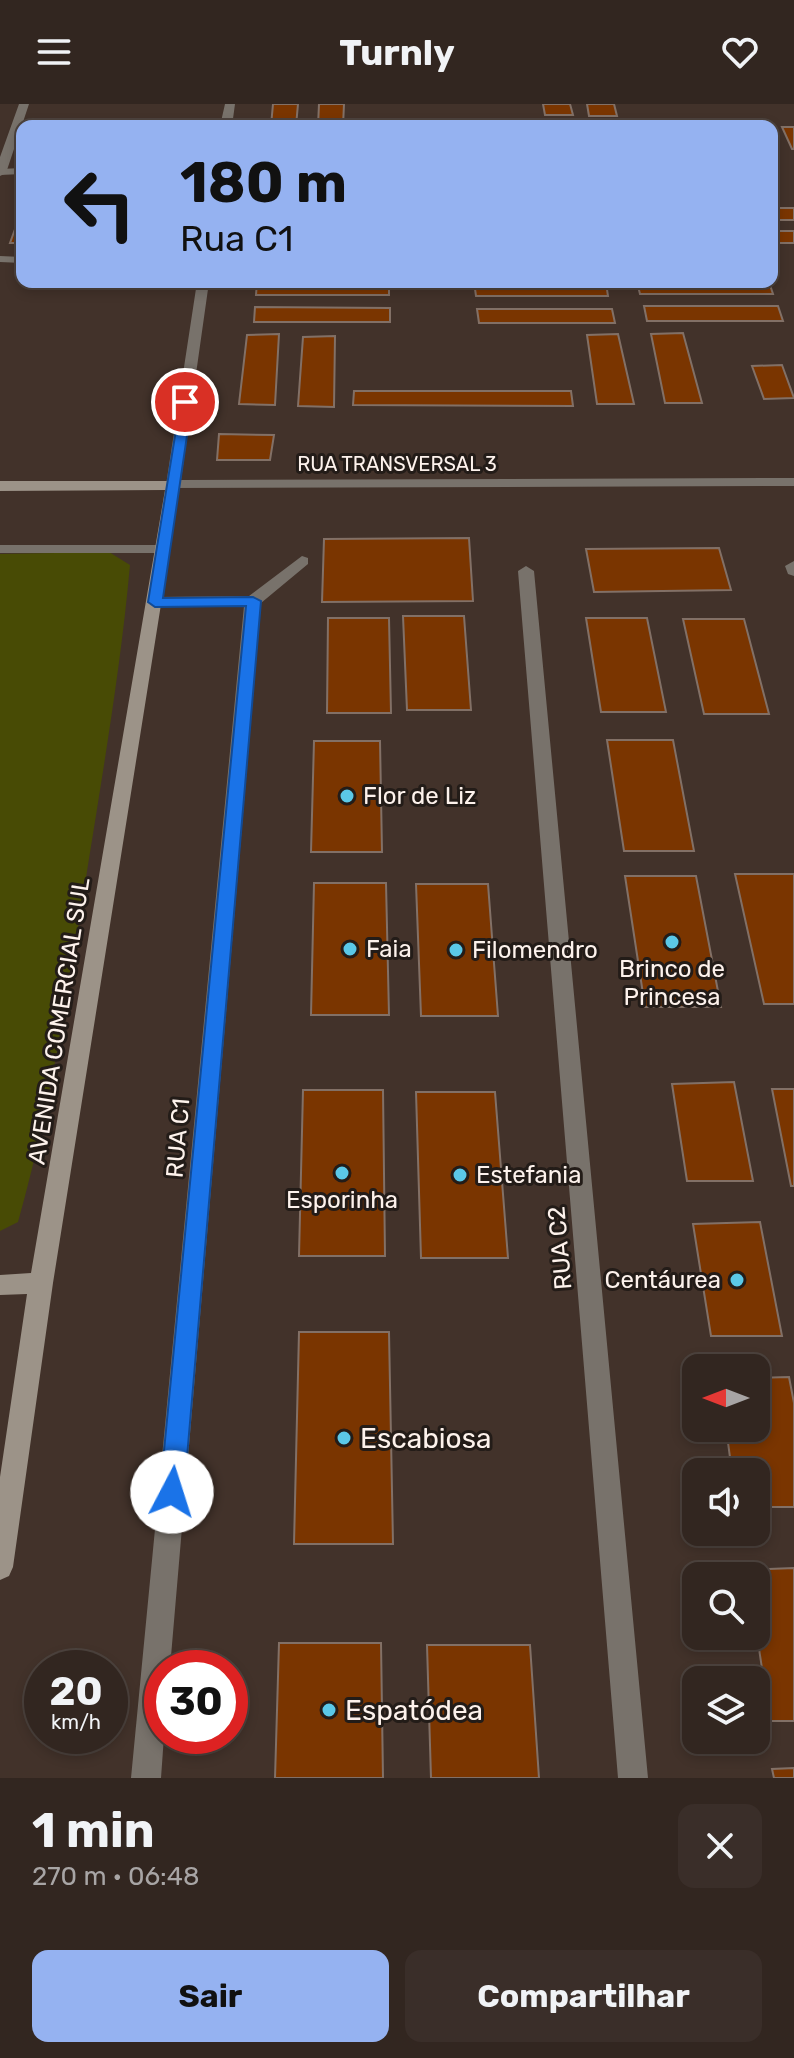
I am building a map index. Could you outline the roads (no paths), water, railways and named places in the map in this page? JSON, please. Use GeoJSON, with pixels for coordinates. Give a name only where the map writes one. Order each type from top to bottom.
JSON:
{"type":"FeatureCollection","features":[{"type":"Feature","properties":{"kind":"street"},"geometry":{"type":"LineString","coordinates":[[0,172],[18,111]]}},
{"type":"Feature","properties":{"kind":"street"},"geometry":{"type":"LineString","coordinates":[[173,485],[202,288]]}},
{"type":"Feature","properties":{"kind":"street","name":"RUA TRANSVERSAL 3"},"geometry":{"type":"LineString","coordinates":[[0,486],[794,482]]}},
{"type":"Feature","properties":{"kind":"street","name":"AVENIDA COMERCIAL SUL"},"geometry":{"type":"LineString","coordinates":[[0,1567],[41,1283],[173,485]]}},
{"type":"Feature","properties":{"kind":"street"},"geometry":{"type":"LineString","coordinates":[[155,602],[253,601],[302,561]]}},
{"type":"Feature","properties":{"kind":"street","name":"RUA C2"},"geometry":{"type":"LineString","coordinates":[[526,571],[633,1778]]}},
{"type":"Feature","properties":{"kind":"street","name":"RUA C1"},"geometry":{"type":"LineString","coordinates":[[146,1778],[253,601]]}},
{"type":"Feature","properties":{"kind":"street"},"geometry":{"type":"LineString","coordinates":[[0,1285],[41,1283]]}},
{"type":"Feature","properties":{"kind":"lane"},"geometry":{"type":"LineString","coordinates":[[0,549],[161,549]]}},
{"type":"Feature","properties":{"kind":"place","name":"Flor de Liz"},"geometry":{"type":"Point","coordinates":[347,796]}},
{"type":"Feature","properties":{"kind":"place","name":"Brinco de Princesa"},"geometry":{"type":"Point","coordinates":[672,942]}},
{"type":"Feature","properties":{"kind":"place","name":"Faia"},"geometry":{"type":"Point","coordinates":[350,949]}},
{"type":"Feature","properties":{"kind":"place","name":"Filomendro"},"geometry":{"type":"Point","coordinates":[456,950]}},
{"type":"Feature","properties":{"kind":"place","name":"Esporinha"},"geometry":{"type":"Point","coordinates":[342,1173]}},
{"type":"Feature","properties":{"kind":"place","name":"Estefania"},"geometry":{"type":"Point","coordinates":[460,1175]}},
{"type":"Feature","properties":{"kind":"place","name":"Centáurea"},"geometry":{"type":"Point","coordinates":[737,1280]}},
{"type":"Feature","properties":{"kind":"place","name":"Escabiosa"},"geometry":{"type":"Point","coordinates":[344,1438]}},
{"type":"Feature","properties":{"kind":"place","name":"Espatódea"},"geometry":{"type":"Point","coordinates":[329,1710]}}]}
